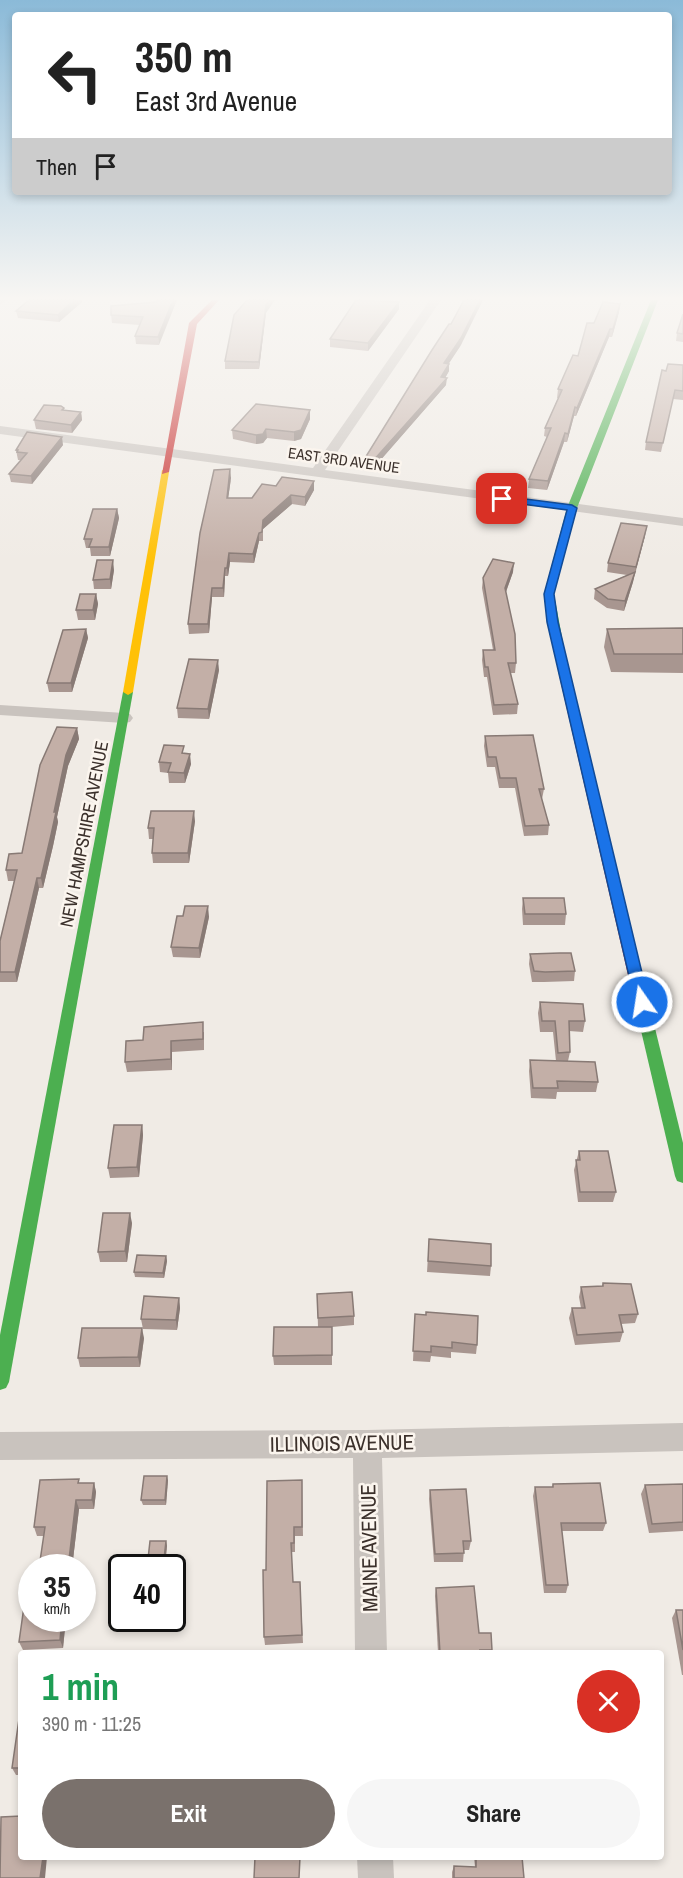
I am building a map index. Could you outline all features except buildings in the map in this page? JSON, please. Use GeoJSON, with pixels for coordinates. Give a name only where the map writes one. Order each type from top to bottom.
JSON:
{"type":"FeatureCollection","features":[{"type":"Feature","properties":{"kind":"street","name":"NEW HAMPSHIRE AVENUE"},"geometry":{"type":"LineString","coordinates":[[0,1382],[124,718],[181,388]]}},
{"type":"Feature","properties":{"kind":"street"},"geometry":{"type":"LineString","coordinates":[[316,473],[375,388]]}},
{"type":"Feature","properties":{"kind":"street"},"geometry":{"type":"LineString","coordinates":[[620,388],[572,508],[549,594],[553,622],[683,1176]]}},
{"type":"Feature","properties":{"kind":"street","name":"EAST 3RD AVENUE"},"geometry":{"type":"LineString","coordinates":[[0,430],[683,522]]}},
{"type":"Feature","properties":{"kind":"street"},"geometry":{"type":"LineString","coordinates":[[0,710],[124,718]]}},
{"type":"Feature","properties":{"kind":"street","name":"ILLINOIS AVENUE"},"geometry":{"type":"LineString","coordinates":[[0,1446],[367,1444],[683,1437]]}},
{"type":"Feature","properties":{"kind":"street","name":"MAINE AVENUE"},"geometry":{"type":"LineString","coordinates":[[367,1444],[371,1650]]}},
{"type":"Feature","properties":{"kind":"street"},"geometry":{"type":"LineString","coordinates":[[375,1860],[376,1878]]}},
{"type":"Feature","properties":{"kind":"traffic: fast"},"geometry":{"type":"LineString","coordinates":[[564,675],[549,594],[572,508],[620,388]]}},
{"type":"Feature","properties":{"kind":"traffic: fast"},"geometry":{"type":"LineString","coordinates":[[0,1382],[128,692]]}},
{"type":"Feature","properties":{"kind":"traffic: fast"},"geometry":{"type":"LineString","coordinates":[[635,975],[683,1176]]}},
{"type":"Feature","properties":{"kind":"traffic: slow"},"geometry":{"type":"LineString","coordinates":[[128,692],[165,472]]}},
{"type":"Feature","properties":{"kind":"traffic: jam"},"geometry":{"type":"LineString","coordinates":[[165,472],[181,388]]}},
{"type":"Feature","properties":{"kind":"traffic: jam"},"geometry":{"type":"LineString","coordinates":[[564,675],[635,975]]}},
{"type":"Feature","properties":{"kind":"route"},"geometry":{"type":"LineString","coordinates":[[502,499],[572,508],[549,594],[553,622],[642,1002]]}}]}
